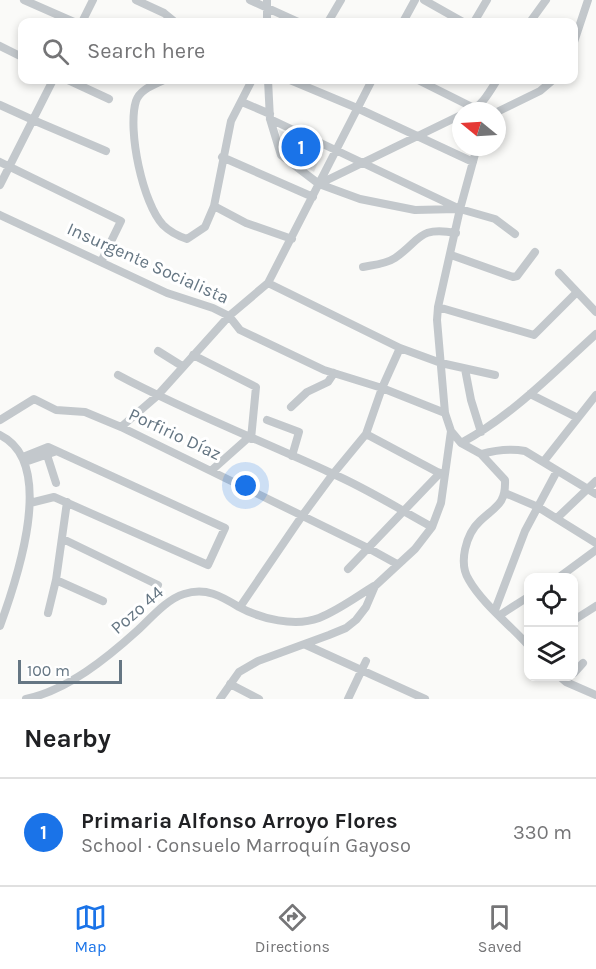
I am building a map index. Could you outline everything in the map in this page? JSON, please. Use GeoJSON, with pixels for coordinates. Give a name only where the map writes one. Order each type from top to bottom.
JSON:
{"type":"FeatureCollection","features":[{"type":"Feature","properties":{"kind":"street"},"geometry":{"type":"LineString","coordinates":[[24,0],[65,18]]}},
{"type":"Feature","properties":{"kind":"street"},"geometry":{"type":"LineString","coordinates":[[84,18],[93,0]]}},
{"type":"Feature","properties":{"kind":"street"},"geometry":{"type":"LineString","coordinates":[[136,0],[170,18]]}},
{"type":"Feature","properties":{"kind":"street"},"geometry":{"type":"LineString","coordinates":[[250,0],[267,4],[291,18]]}},
{"type":"Feature","properties":{"kind":"street"},"geometry":{"type":"LineString","coordinates":[[330,18],[341,0]]}},
{"type":"Feature","properties":{"kind":"street"},"geometry":{"type":"LineString","coordinates":[[405,18],[415,0]]}},
{"type":"Feature","properties":{"kind":"street"},"geometry":{"type":"LineString","coordinates":[[424,0],[456,18]]}},
{"type":"Feature","properties":{"kind":"street"},"geometry":{"type":"LineString","coordinates":[[476,18],[487,0]]}},
{"type":"Feature","properties":{"kind":"street"},"geometry":{"type":"LineString","coordinates":[[533,18],[546,0]]}},
{"type":"Feature","properties":{"kind":"street"},"geometry":{"type":"LineString","coordinates":[[578,27],[587,0]]}},
{"type":"Feature","properties":{"kind":"street"},"geometry":{"type":"LineString","coordinates":[[0,46],[18,55]]}},
{"type":"Feature","properties":{"kind":"street"},"geometry":{"type":"LineString","coordinates":[[0,185],[51,84]]}},
{"type":"Feature","properties":{"kind":"street"},"geometry":{"type":"LineString","coordinates":[[77,84],[109,99]]}},
{"type":"Feature","properties":{"kind":"street"},"geometry":{"type":"LineString","coordinates":[[156,84],[141,92],[136,102],[135,142],[147,197],[162,224],[170,231],[187,239],[205,227],[214,206],[231,121],[250,84]]}},
{"type":"Feature","properties":{"kind":"street"},"geometry":{"type":"LineString","coordinates":[[268,84],[270,117],[281,155],[319,184],[360,199],[415,210],[460,209]]}},
{"type":"Feature","properties":{"kind":"street"},"geometry":{"type":"LineString","coordinates":[[300,84],[473,162]]}},
{"type":"Feature","properties":{"kind":"street"},"geometry":{"type":"LineString","coordinates":[[120,427],[157,396],[229,316],[268,283],[370,84]]}},
{"type":"Feature","properties":{"kind":"street"},"geometry":{"type":"LineString","coordinates":[[439,84],[464,102]]}},
{"type":"Feature","properties":{"kind":"street"},"geometry":{"type":"LineString","coordinates":[[482,102],[495,84]]}},
{"type":"Feature","properties":{"kind":"street"},"geometry":{"type":"LineString","coordinates":[[506,108],[540,91],[549,84]]}},
{"type":"Feature","properties":{"kind":"street"},"geometry":{"type":"LineString","coordinates":[[242,102],[361,164],[460,209],[495,219],[515,234]]}},
{"type":"Feature","properties":{"kind":"street"},"geometry":{"type":"LineString","coordinates":[[0,105],[105,151]]}},
{"type":"Feature","properties":{"kind":"street"},"geometry":{"type":"LineString","coordinates":[[319,184],[452,119]]}},
{"type":"Feature","properties":{"kind":"street"},"geometry":{"type":"LineString","coordinates":[[475,156],[438,307],[437,320],[445,413],[451,431],[461,443],[481,454],[505,480],[502,502],[478,522],[466,540],[464,564],[467,579],[524,641]]}},
{"type":"Feature","properties":{"kind":"street"},"geometry":{"type":"LineString","coordinates":[[222,157],[313,197]]}},
{"type":"Feature","properties":{"kind":"street"},"geometry":{"type":"LineString","coordinates":[[0,162],[121,221],[101,262]]}},
{"type":"Feature","properties":{"kind":"street"},"geometry":{"type":"LineString","coordinates":[[214,206],[246,223],[292,239]]}},
{"type":"Feature","properties":{"kind":"street","name":"Insurgente Socialista"},"geometry":{"type":"LineString","coordinates":[[0,215],[167,293],[213,308],[229,316],[240,330],[334,373],[382,388],[445,413]]}},
{"type":"Feature","properties":{"kind":"street"},"geometry":{"type":"LineString","coordinates":[[363,267],[393,259],[428,231],[456,232]]}},
{"type":"Feature","properties":{"kind":"street"},"geometry":{"type":"LineString","coordinates":[[451,255],[513,277],[517,276],[535,252]]}},
{"type":"Feature","properties":{"kind":"street"},"geometry":{"type":"LineString","coordinates":[[558,273],[596,312]]}},
{"type":"Feature","properties":{"kind":"street"},"geometry":{"type":"LineString","coordinates":[[268,283],[400,348],[441,363],[495,375]]}},
{"type":"Feature","properties":{"kind":"street"},"geometry":{"type":"LineString","coordinates":[[438,307],[534,335],[577,292]]}},
{"type":"Feature","properties":{"kind":"street"},"geometry":{"type":"LineString","coordinates":[[461,443],[481,432],[530,394],[596,334]]}},
{"type":"Feature","properties":{"kind":"street"},"geometry":{"type":"LineString","coordinates":[[240,607],[302,516],[366,434],[382,388],[400,348]]}},
{"type":"Feature","properties":{"kind":"street"},"geometry":{"type":"LineString","coordinates":[[158,351],[182,366]]}},
{"type":"Feature","properties":{"kind":"street"},"geometry":{"type":"LineString","coordinates":[[194,355],[256,387],[250,438],[212,470]]}},
{"type":"Feature","properties":{"kind":"street"},"geometry":{"type":"LineString","coordinates":[[465,369],[471,400],[481,432]]}},
{"type":"Feature","properties":{"kind":"street"},"geometry":{"type":"LineString","coordinates":[[291,407],[307,392],[328,382],[334,373]]}},
{"type":"Feature","properties":{"kind":"street"},"geometry":{"type":"LineString","coordinates":[[118,375],[157,396],[333,474],[432,527]]}},
{"type":"Feature","properties":{"kind":"street"},"geometry":{"type":"LineString","coordinates":[[530,394],[578,418]]}},
{"type":"Feature","properties":{"kind":"street"},"geometry":{"type":"LineString","coordinates":[[544,461],[596,395]]}},
{"type":"Feature","properties":{"kind":"street","name":"Porfirio Díaz"},"geometry":{"type":"LineString","coordinates":[[0,420],[34,399],[56,410],[85,412],[212,470],[398,564]]}},
{"type":"Feature","properties":{"kind":"street"},"geometry":{"type":"LineString","coordinates":[[267,420],[299,432],[292,456]]}},
{"type":"Feature","properties":{"kind":"street"},"geometry":{"type":"LineString","coordinates":[[220,699],[239,672],[258,661],[306,645],[346,628],[356,620],[366,607],[375,586],[415,549],[432,527],[441,503],[442,474],[451,431]]}},
{"type":"Feature","properties":{"kind":"street"},"geometry":{"type":"LineString","coordinates":[[366,434],[442,474]]}},
{"type":"Feature","properties":{"kind":"street"},"geometry":{"type":"LineString","coordinates":[[0,435],[9,440],[24,459],[30,503],[25,548],[0,626]]}},
{"type":"Feature","properties":{"kind":"street"},"geometry":{"type":"LineString","coordinates":[[24,459],[48,447],[225,528],[208,565],[54,497],[30,503]]}},
{"type":"Feature","properties":{"kind":"street"},"geometry":{"type":"LineString","coordinates":[[481,454],[494,450],[525,451],[596,494]]}},
{"type":"Feature","properties":{"kind":"street"},"geometry":{"type":"LineString","coordinates":[[24,459],[57,451]]}},
{"type":"Feature","properties":{"kind":"street"},"geometry":{"type":"LineString","coordinates":[[47,455],[57,483]]}},
{"type":"Feature","properties":{"kind":"street"},"geometry":{"type":"LineString","coordinates":[[497,613],[525,531],[557,471]]}},
{"type":"Feature","properties":{"kind":"street"},"geometry":{"type":"LineString","coordinates":[[348,569],[442,474]]}},
{"type":"Feature","properties":{"kind":"street"},"geometry":{"type":"LineString","coordinates":[[556,518],[596,482]]}},
{"type":"Feature","properties":{"kind":"street"},"geometry":{"type":"LineString","coordinates":[[505,493],[538,507],[596,543]]}},
{"type":"Feature","properties":{"kind":"street"},"geometry":{"type":"LineString","coordinates":[[48,613],[56,580],[68,502]]}},
{"type":"Feature","properties":{"kind":"street"},"geometry":{"type":"LineString","coordinates":[[63,540],[158,585]]}},
{"type":"Feature","properties":{"kind":"street"},"geometry":{"type":"LineString","coordinates":[[565,573],[596,550]]}},
{"type":"Feature","properties":{"kind":"street"},"geometry":{"type":"LineString","coordinates":[[56,580],[103,601]]}},
{"type":"Feature","properties":{"kind":"street","name":"Pozo 44"},"geometry":{"type":"LineString","coordinates":[[32,698],[77,678],[110,656],[164,607],[181,595],[206,591],[219,595],[257,615],[299,621],[317,618],[375,586]]}},
{"type":"Feature","properties":{"kind":"street"},"geometry":{"type":"LineString","coordinates":[[497,613],[524,599]]}},
{"type":"Feature","properties":{"kind":"street"},"geometry":{"type":"LineString","coordinates":[[592,614],[596,606]]}},
{"type":"Feature","properties":{"kind":"street"},"geometry":{"type":"LineString","coordinates":[[306,645],[425,699]]}},
{"type":"Feature","properties":{"kind":"street"},"geometry":{"type":"LineString","coordinates":[[348,699],[366,661]]}},
{"type":"Feature","properties":{"kind":"street"},"geometry":{"type":"LineString","coordinates":[[578,668],[583,663]]}},
{"type":"Feature","properties":{"kind":"street"},"geometry":{"type":"LineString","coordinates":[[570,681],[596,697]]}},
{"type":"Feature","properties":{"kind":"street"},"geometry":{"type":"LineString","coordinates":[[230,684],[260,699]]}},
{"type":"Feature","properties":{"kind":"shaded area"},"geometry":{"type":"Polygon","coordinates":[[[278,129],[323,151],[314,172],[298,161],[283,144],[278,129]]]}},
{"type":"Feature","properties":{"kind":"place","name":"Primaria Alfonso Arroyo Flores"},"geometry":{"type":"Point","coordinates":[301,147]}}]}
